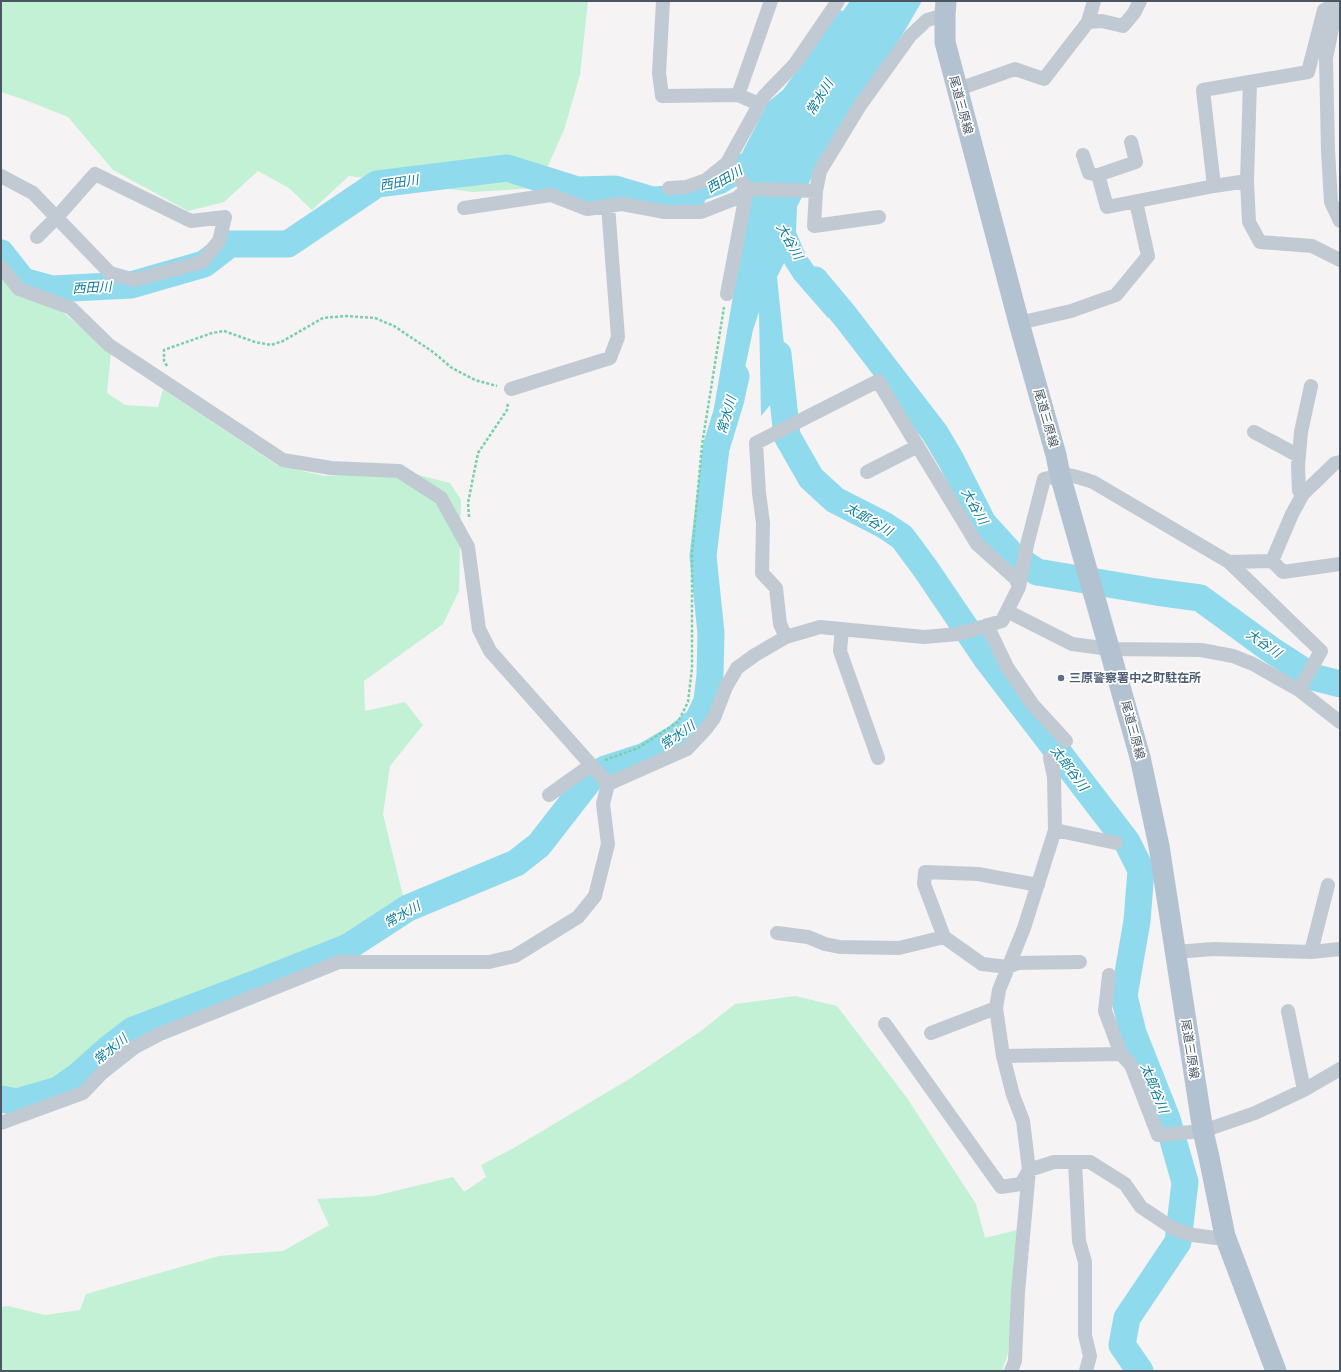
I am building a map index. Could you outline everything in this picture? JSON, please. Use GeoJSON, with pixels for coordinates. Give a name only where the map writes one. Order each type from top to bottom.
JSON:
{"type":"FeatureCollection","features":[{"type":"Feature","properties":{"kind":"main road","name":"尾道三原線"},"geometry":{"type":"LineString","coordinates":[[946,8],[945,42],[956,90],[1056,455],[1060,475],[1144,772],[1159,846],[1203,1131],[1210,1157],[1226,1236],[1276,1371]]}},
{"type":"Feature","properties":{"kind":"street"},"geometry":{"type":"LineString","coordinates":[[664,1],[659,73],[662,96],[738,95],[759,104]]}},
{"type":"Feature","properties":{"kind":"street"},"geometry":{"type":"LineString","coordinates":[[738,95],[771,1]]}},
{"type":"Feature","properties":{"kind":"street"},"geometry":{"type":"LineString","coordinates":[[669,188],[686,188],[706,180],[727,163],[764,96],[795,64],[838,1]]}},
{"type":"Feature","properties":{"kind":"street"},"geometry":{"type":"LineString","coordinates":[[956,90],[1015,69],[1044,79],[1088,22],[1094,1]]}},
{"type":"Feature","properties":{"kind":"street"},"geometry":{"type":"LineString","coordinates":[[1088,22],[1102,21],[1123,26],[1134,13],[1140,1]]}},
{"type":"Feature","properties":{"kind":"street"},"geometry":{"type":"LineString","coordinates":[[1214,186],[1203,90],[1308,72],[1324,10],[1338,3]]}},
{"type":"Feature","properties":{"kind":"street"},"geometry":{"type":"LineString","coordinates":[[1338,3],[1326,58],[1328,151],[1331,202],[1340,221]]}},
{"type":"Feature","properties":{"kind":"street"},"geometry":{"type":"LineString","coordinates":[[879,217],[814,226],[816,191],[820,171],[859,107],[910,36],[927,20],[946,8]]}},
{"type":"Feature","properties":{"kind":"street"},"geometry":{"type":"LineString","coordinates":[[1250,82],[1247,182],[1249,222],[1260,242],[1312,246],[1340,260]]}},
{"type":"Feature","properties":{"kind":"street"},"geometry":{"type":"LineString","coordinates":[[1083,155],[1089,173],[1098,175],[1136,162],[1131,142]]}},
{"type":"Feature","properties":{"kind":"street"},"geometry":{"type":"LineString","coordinates":[[727,163],[746,190],[727,294]]}},
{"type":"Feature","properties":{"kind":"street"},"geometry":{"type":"LineString","coordinates":[[1,176],[33,193],[57,217],[110,273],[134,280],[202,262],[219,240],[225,217],[191,221],[95,174],[57,217],[37,237]]}},
{"type":"Feature","properties":{"kind":"street"},"geometry":{"type":"LineString","coordinates":[[1098,175],[1107,207],[1214,186],[1247,182]]}},
{"type":"Feature","properties":{"kind":"street"},"geometry":{"type":"LineString","coordinates":[[464,208],[551,195],[587,209],[622,204],[665,212],[701,212],[737,198],[746,190],[816,191]]}},
{"type":"Feature","properties":{"kind":"street"},"geometry":{"type":"LineString","coordinates":[[1019,324],[1071,311],[1116,295],[1148,256],[1136,202]]}},
{"type":"Feature","properties":{"kind":"street"},"geometry":{"type":"LineString","coordinates":[[511,389],[610,358],[618,337],[608,206]]}},
{"type":"Feature","properties":{"kind":"street"},"geometry":{"type":"LineString","coordinates":[[1,267],[19,289],[71,308],[109,345],[283,460],[331,468],[399,471],[441,498],[468,547],[479,629],[490,651],[608,784]]}},
{"type":"Feature","properties":{"kind":"street"},"geometry":{"type":"LineString","coordinates":[[786,637],[780,624],[776,588],[762,572],[763,522],[759,493],[756,443],[878,381],[977,544],[1016,579],[1019,587]]}},
{"type":"Feature","properties":{"kind":"street"},"geometry":{"type":"LineString","coordinates":[[1303,494],[1299,491],[1299,456],[1301,432],[1311,386]]}},
{"type":"Feature","properties":{"kind":"street"},"geometry":{"type":"LineString","coordinates":[[1254,432],[1299,456]]}},
{"type":"Feature","properties":{"kind":"street"},"geometry":{"type":"LineString","coordinates":[[867,472],[918,446]]}},
{"type":"Feature","properties":{"kind":"street"},"geometry":{"type":"LineString","coordinates":[[1272,561],[1292,514],[1303,494],[1335,463],[1340,462]]}},
{"type":"Feature","properties":{"kind":"street"},"geometry":{"type":"LineString","coordinates":[[608,784],[686,749],[705,730],[714,718],[726,687],[737,668],[755,655],[786,637],[820,627],[924,637],[958,634],[1002,621],[1019,587],[1027,545],[1044,479],[1060,475],[1071,474],[1093,482],[1228,562],[1321,650],[1299,690]]}},
{"type":"Feature","properties":{"kind":"street"},"geometry":{"type":"LineString","coordinates":[[1228,562],[1272,561],[1283,572],[1340,564]]}},
{"type":"Feature","properties":{"kind":"street"},"geometry":{"type":"LineString","coordinates":[[1007,611],[1072,644],[1110,649],[1201,650],[1233,656],[1253,664],[1299,690],[1340,722]]}},
{"type":"Feature","properties":{"kind":"street"},"geometry":{"type":"LineString","coordinates":[[982,627],[1033,705],[1066,741]]}},
{"type":"Feature","properties":{"kind":"street"},"geometry":{"type":"LineString","coordinates":[[842,629],[840,651],[878,758]]}},
{"type":"Feature","properties":{"kind":"street"},"geometry":{"type":"LineString","coordinates":[[1011,1371],[1015,1361],[1018,1292],[1030,1170],[1023,1121],[1013,1095],[1003,1056],[996,1008],[999,990],[1024,928],[1055,830],[1054,777],[1050,758]]}},
{"type":"Feature","properties":{"kind":"street"},"geometry":{"type":"LineString","coordinates":[[549,795],[592,765]]}},
{"type":"Feature","properties":{"kind":"street"},"geometry":{"type":"LineString","coordinates":[[1,1123],[83,1093],[102,1074],[135,1047],[160,1034],[339,962],[489,962],[515,956],[578,918],[595,896],[608,844],[603,804],[608,784]]}},
{"type":"Feature","properties":{"kind":"street"},"geometry":{"type":"LineString","coordinates":[[1055,830],[1116,843]]}},
{"type":"Feature","properties":{"kind":"street"},"geometry":{"type":"LineString","coordinates":[[1038,885],[978,874],[925,872],[924,884],[944,938],[982,964],[1008,967],[1018,963],[1080,962]]}},
{"type":"Feature","properties":{"kind":"street"},"geometry":{"type":"LineString","coordinates":[[1311,952],[1328,885]]}},
{"type":"Feature","properties":{"kind":"street"},"geometry":{"type":"LineString","coordinates":[[777,933],[808,937],[824,944],[840,948],[898,948],[944,938]]}},
{"type":"Feature","properties":{"kind":"street"},"geometry":{"type":"LineString","coordinates":[[1175,952],[1214,949],[1311,952],[1340,949]]}},
{"type":"Feature","properties":{"kind":"street"},"geometry":{"type":"LineString","coordinates":[[1109,975],[1105,1010],[1121,1054],[1131,1065],[1158,1135],[1203,1131],[1255,1113],[1304,1090],[1340,1069]]}},
{"type":"Feature","properties":{"kind":"street"},"geometry":{"type":"LineString","coordinates":[[932,1033],[996,1008]]}},
{"type":"Feature","properties":{"kind":"street"},"geometry":{"type":"LineString","coordinates":[[1288,1011],[1304,1090]]}},
{"type":"Feature","properties":{"kind":"street"},"geometry":{"type":"LineString","coordinates":[[885,1024],[1001,1187],[1021,1184],[1030,1170],[1054,1162],[1090,1162],[1125,1184],[1141,1207],[1174,1229],[1193,1236],[1216,1238],[1226,1236]]}},
{"type":"Feature","properties":{"kind":"street"},"geometry":{"type":"LineString","coordinates":[[1003,1056],[1121,1054]]}},
{"type":"Feature","properties":{"kind":"street"},"geometry":{"type":"LineString","coordinates":[[1075,1162],[1079,1241],[1085,1262],[1085,1335],[1090,1356],[1086,1371]]}},
{"type":"Feature","properties":{"kind":"path"},"geometry":{"type":"LineString","coordinates":[[592,765],[638,748],[678,722],[688,702],[692,668],[692,554],[701,452],[727,294]]}},
{"type":"Feature","properties":{"kind":"path"},"geometry":{"type":"LineString","coordinates":[[171,372],[164,361],[164,350],[212,333],[224,331],[255,342],[271,345],[283,341],[322,318],[345,316],[375,318],[394,326],[433,352],[452,368],[475,380],[511,389],[507,410],[478,453],[468,503],[470,538],[468,547]]}},
{"type":"Feature","properties":{"kind":"green space"},"geometry":{"type":"Polygon","coordinates":[[[1,1],[588,1],[580,75],[564,130],[538,188],[473,192],[349,176],[312,210],[289,188],[258,171],[224,202],[188,211],[113,170],[68,117],[1,92],[1,1]]]}},
{"type":"Feature","properties":{"kind":"green space"},"geometry":{"type":"Polygon","coordinates":[[[1,272],[64,313],[111,352],[107,393],[125,405],[158,407],[163,389],[277,465],[324,476],[407,472],[450,483],[461,500],[459,591],[443,624],[364,681],[365,711],[405,702],[423,725],[390,766],[383,814],[404,900],[344,939],[129,1022],[102,1043],[73,1069],[54,1082],[17,1093],[1,1089],[1,272]]]}},
{"type":"Feature","properties":{"kind":"green space"},"geometry":{"type":"Polygon","coordinates":[[[795,996],[837,1006],[907,1098],[976,1204],[985,1238],[1017,1230],[1008,1353],[1002,1371],[1,1371],[1,1307],[8,1306],[45,1315],[80,1310],[86,1294],[219,1256],[283,1251],[329,1225],[317,1199],[374,1196],[453,1177],[464,1192],[486,1177],[481,1165],[512,1149],[631,1078],[701,1031],[735,1004],[795,996]]]}},
{"type":"Feature","properties":{"kind":"water"},"geometry":{"type":"Polygon","coordinates":[[[850,1],[922,1],[810,181],[797,207],[796,232],[806,255],[841,304],[828,318],[794,279],[784,263],[777,277],[788,384],[761,416],[759,312],[753,330],[735,415],[714,408],[746,219],[748,179],[725,193],[690,205],[652,204],[662,193],[688,190],[742,153],[768,102],[783,90],[840,10],[843,11],[850,1]]]}},
{"type":"Feature","properties":{"kind":"waterway","name":"西田川"},"geometry":{"type":"LineString","coordinates":[[1,253],[23,281],[52,289],[131,285],[204,264],[230,244],[288,244],[377,184],[507,168],[577,190],[615,189],[652,200],[692,198]]}},
{"type":"Feature","properties":{"kind":"waterway","name":"大谷川"},"geometry":{"type":"LineString","coordinates":[[815,280],[845,316],[935,433],[951,460],[983,523],[1013,556],[1037,572],[1200,598],[1270,649],[1313,677],[1340,684]]}},
{"type":"Feature","properties":{"kind":"waterway","name":"太郎谷川"},"geometry":{"type":"LineString","coordinates":[[778,354],[787,436],[811,478],[835,500],[884,525],[902,537],[925,568],[986,658],[1127,842],[1141,870],[1137,921],[1124,996],[1133,1033],[1167,1119],[1185,1182],[1178,1242],[1127,1318],[1122,1345],[1140,1371]]}},
{"type":"Feature","properties":{"kind":"waterway","name":"常水川"},"geometry":{"type":"LineString","coordinates":[[1,1099],[17,1102],[58,1090],[78,1076],[107,1050],[133,1030],[348,947],[408,908],[516,863],[539,845],[591,778],[605,769],[645,756],[676,738],[698,720],[707,701],[710,675],[711,633],[703,556],[716,448],[731,399],[736,376]]}},
{"type":"Feature","properties":{"kind":"place","name":"三原警察署中之町駐在所"},"geometry":{"type":"Point","coordinates":[1061,678]}}]}
